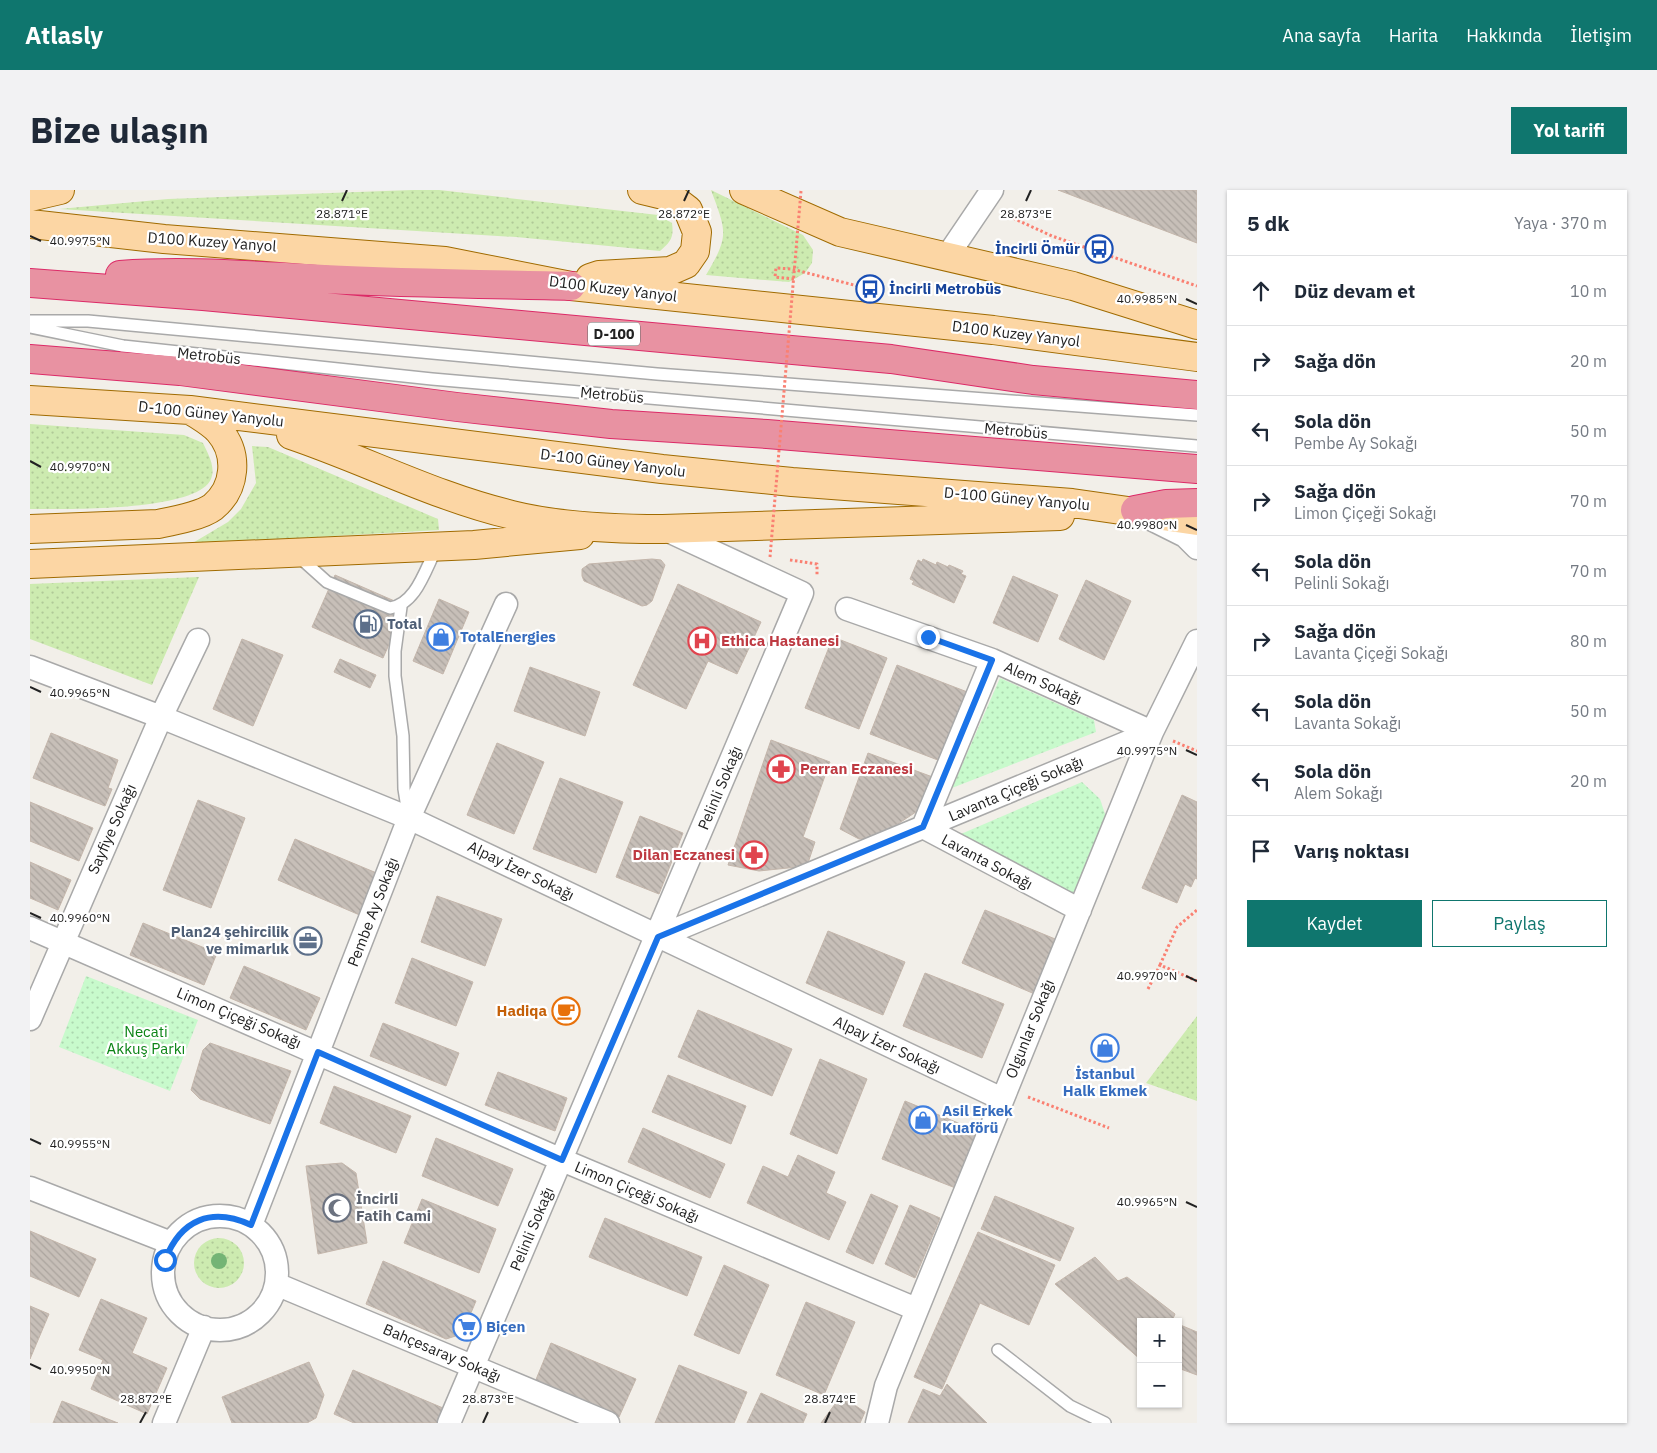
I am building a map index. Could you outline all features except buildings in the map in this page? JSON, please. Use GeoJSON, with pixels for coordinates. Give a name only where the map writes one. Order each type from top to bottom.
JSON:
{"type":"FeatureCollection","features":[{"type":"Feature","properties":{"kind":"highway"},"geometry":{"type":"LineString","coordinates":[[65,285],[98,277],[161,272],[571,286]]}},
{"type":"Feature","properties":{"kind":"highway","name":"D-100"},"geometry":{"type":"LineString","coordinates":[[30,283],[891,359],[1032,380],[1197,395]]}},
{"type":"Feature","properties":{"kind":"highway"},"geometry":{"type":"LineString","coordinates":[[30,359],[180,371],[611,424],[767,434],[1197,469]]}},
{"type":"Feature","properties":{"kind":"highway"},"geometry":{"type":"LineString","coordinates":[[1135,510],[1166,504],[1197,504]]}},
{"type":"Feature","properties":{"kind":"main road"},"geometry":{"type":"LineString","coordinates":[[30,196],[60,190]]}},
{"type":"Feature","properties":{"kind":"main road"},"geometry":{"type":"LineString","coordinates":[[571,286],[599,275],[670,272],[686,264],[695,251],[697,232],[688,210],[671,197],[642,190]]}},
{"type":"Feature","properties":{"kind":"main road"},"geometry":{"type":"LineString","coordinates":[[744,190],[840,232],[1073,286],[1197,325]]}},
{"type":"Feature","properties":{"kind":"main road"},"geometry":{"type":"LineString","coordinates":[[771,190],[840,232]]}},
{"type":"Feature","properties":{"kind":"main road","name":"D100 Kuzey Yanyol"},"geometry":{"type":"LineString","coordinates":[[30,224],[164,238],[446,261],[571,286],[993,330],[1197,357]]}},
{"type":"Feature","properties":{"kind":"main road","name":"D-100 Güney Yanyolu"},"geometry":{"type":"LineString","coordinates":[[30,400],[190,410],[662,469],[792,482],[1072,503],[1135,510],[1197,520]]}},
{"type":"Feature","properties":{"kind":"main road"},"geometry":{"type":"LineString","coordinates":[[30,529],[158,524],[178,521],[212,508],[225,493],[232,476],[232,458],[220,432],[207,420],[190,410]]}},
{"type":"Feature","properties":{"kind":"main road"},"geometry":{"type":"LineString","coordinates":[[190,410],[273,429],[338,450],[438,492],[513,516],[570,524],[625,529],[663,529],[1025,519],[1135,510]]}},
{"type":"Feature","properties":{"kind":"main road"},"geometry":{"type":"LineString","coordinates":[[30,564],[436,547],[557,539],[625,529]]}},
{"type":"Feature","properties":{"kind":"street"},"geometry":{"type":"LineString","coordinates":[[946,258],[988,197]]}},
{"type":"Feature","properties":{"kind":"street"},"geometry":{"type":"LineString","coordinates":[[1135,510],[1185,536],[1197,548]]}},
{"type":"Feature","properties":{"kind":"street","name":"Pelinli Sokağı"},"geometry":{"type":"LineString","coordinates":[[449,1423],[658,937],[802,593],[663,529]]}},
{"type":"Feature","properties":{"kind":"street","name":"Pembe Ay Sokağı"},"geometry":{"type":"LineString","coordinates":[[251,1225],[409,818],[506,604]]}},
{"type":"Feature","properties":{"kind":"street","name":"Alem Sokağı"},"geometry":{"type":"LineString","coordinates":[[847,610],[992,660],[1152,732]]}},
{"type":"Feature","properties":{"kind":"street","name":"Sayfiye Sokağı"},"geometry":{"type":"LineString","coordinates":[[30,1019],[161,717],[198,640]]}},
{"type":"Feature","properties":{"kind":"street","name":"Olgunlar Sokağı"},"geometry":{"type":"LineString","coordinates":[[876,1423],[886,1386],[916,1309],[1152,732],[1197,641]]}},
{"type":"Feature","properties":{"kind":"street"},"geometry":{"type":"LineString","coordinates":[[923,827],[992,660]]}},
{"type":"Feature","properties":{"kind":"street","name":"Alpay İzer Sokağı"},"geometry":{"type":"LineString","coordinates":[[30,668],[161,717],[409,818],[658,937],[1004,1094]]}},
{"type":"Feature","properties":{"kind":"street","name":"Lavanta Çiçeği Sokağı"},"geometry":{"type":"LineString","coordinates":[[658,937],[1152,732]]}},
{"type":"Feature","properties":{"kind":"street","name":"Lavanta Sokağı"},"geometry":{"type":"LineString","coordinates":[[923,827],[1080,910]]}},
{"type":"Feature","properties":{"kind":"street","name":"Limon Çiçeği Sokağı"},"geometry":{"type":"LineString","coordinates":[[30,928],[562,1160],[916,1309]]}},
{"type":"Feature","properties":{"kind":"street"},"geometry":{"type":"LineString","coordinates":[[30,1188],[171,1244]]}},
{"type":"Feature","properties":{"kind":"street"},"geometry":{"type":"LineString","coordinates":[[222,1216],[238,1219],[251,1225],[264,1236],[273,1251],[277,1267],[276,1284],[270,1301],[258,1316],[242,1326],[223,1330],[204,1327],[189,1320],[176,1308],[167,1294],[163,1276],[165,1260],[171,1244],[181,1232],[193,1223],[207,1218],[222,1216]]}},
{"type":"Feature","properties":{"kind":"street","name":"Bahçesaray Sokağı"},"geometry":{"type":"LineString","coordinates":[[276,1284],[608,1423]]}},
{"type":"Feature","properties":{"kind":"street"},"geometry":{"type":"LineString","coordinates":[[164,1423],[204,1327]]}},
{"type":"Feature","properties":{"kind":"lane","name":"Metrobüs"},"geometry":{"type":"LineString","coordinates":[[30,321],[88,321],[657,374],[1197,415]]}},
{"type":"Feature","properties":{"kind":"lane","name":"Metrobüs"},"geometry":{"type":"LineString","coordinates":[[30,327],[122,346],[384,374],[1197,446]]}},
{"type":"Feature","properties":{"kind":"lane"},"geometry":{"type":"LineString","coordinates":[[409,818],[405,797],[403,736],[395,676],[395,651],[401,607],[417,587],[436,547]]}},
{"type":"Feature","properties":{"kind":"lane"},"geometry":{"type":"LineString","coordinates":[[295,553],[327,582],[390,608],[401,607]]}},
{"type":"Feature","properties":{"kind":"lane"},"geometry":{"type":"LineString","coordinates":[[998,1350],[1070,1406],[1105,1423]]}},
{"type":"Feature","properties":{"kind":"path"},"geometry":{"type":"LineString","coordinates":[[770,557],[801,190]]}},
{"type":"Feature","properties":{"kind":"path"},"geometry":{"type":"LineString","coordinates":[[988,197],[1052,236],[1197,286]]}},
{"type":"Feature","properties":{"kind":"path"},"geometry":{"type":"LineString","coordinates":[[792,269],[776,268],[775,277],[794,279]]}},
{"type":"Feature","properties":{"kind":"path"},"geometry":{"type":"LineString","coordinates":[[1148,989],[1177,927],[1197,910]]}},
{"type":"Feature","properties":{"kind":"path"},"geometry":{"type":"LineString","coordinates":[[1160,965],[1197,981]]}},
{"type":"Feature","properties":{"kind":"path"},"geometry":{"type":"LineString","coordinates":[[1004,1094],[1109,1128]]}},
{"type":"Feature","properties":{"kind":"green space"},"geometry":{"type":"Polygon","coordinates":[[[439,190],[658,215],[672,223],[673,232],[667,245],[660,251],[516,237],[59,209],[168,199],[439,190]]]}},
{"type":"Feature","properties":{"kind":"green space"},"geometry":{"type":"Polygon","coordinates":[[[711,190],[803,235],[813,250],[812,263],[805,273],[789,282],[706,275],[719,251],[723,233],[720,215],[711,190]]]}},
{"type":"Feature","properties":{"kind":"green space"},"geometry":{"type":"Polygon","coordinates":[[[30,424],[184,435],[203,443],[212,465],[211,479],[201,490],[182,498],[157,503],[99,508],[30,509],[30,424]]]}},
{"type":"Feature","properties":{"kind":"green space"},"geometry":{"type":"Polygon","coordinates":[[[252,446],[268,447],[438,519],[439,530],[191,544],[228,522],[241,509],[256,483],[252,446]]]}},
{"type":"Feature","properties":{"kind":"green space"},"geometry":{"type":"Polygon","coordinates":[[[199,577],[152,685],[30,639],[30,584],[199,577]]]}},
{"type":"Feature","properties":{"kind":"green space"},"geometry":{"type":"Polygon","coordinates":[[[1000,678],[1094,720],[1096,732],[952,788],[1000,678]]]}},
{"type":"Feature","properties":{"kind":"green space"},"geometry":{"type":"Polygon","coordinates":[[[1082,782],[1100,799],[1106,817],[1077,890],[1066,896],[954,837],[1082,782]]]}},
{"type":"Feature","properties":{"kind":"green space","name":"Necati Akkuş Parkı"},"geometry":{"type":"Polygon","coordinates":[[[86,976],[198,1020],[170,1091],[59,1047],[86,976]]]}},
{"type":"Feature","properties":{"kind":"green space"},"geometry":{"type":"Polygon","coordinates":[[[1197,1016],[1197,1101],[1146,1083],[1197,1016]]]}},
{"type":"Feature","properties":{"kind":"green space"},"geometry":{"type":"Polygon","coordinates":[[[224,1238],[237,1245],[243,1253],[243,1273],[237,1281],[229,1287],[214,1288],[201,1281],[195,1273],[194,1258],[201,1245],[209,1239],[224,1238]]]}},
{"type":"Feature","properties":{"kind":"place","name":"İncirli Ömür"},"geometry":{"type":"Point","coordinates":[1099,249]}},
{"type":"Feature","properties":{"kind":"place","name":"İncirli Metrobüs"},"geometry":{"type":"Point","coordinates":[870,289]}},
{"type":"Feature","properties":{"kind":"place","name":"Total"},"geometry":{"type":"Point","coordinates":[368,624]}},
{"type":"Feature","properties":{"kind":"place","name":"TotalEnergies"},"geometry":{"type":"Point","coordinates":[441,637]}},
{"type":"Feature","properties":{"kind":"place","name":"Ethica Hastanesi"},"geometry":{"type":"Point","coordinates":[702,641]}},
{"type":"Feature","properties":{"kind":"place","name":"Perran Eczanesi"},"geometry":{"type":"Point","coordinates":[781,769]}},
{"type":"Feature","properties":{"kind":"place","name":"Dilan Eczanesi"},"geometry":{"type":"Point","coordinates":[754,855]}},
{"type":"Feature","properties":{"kind":"place","name":"Plan24 şehircilik ve mimarlık"},"geometry":{"type":"Point","coordinates":[308,941]}},
{"type":"Feature","properties":{"kind":"place","name":"Hadiqa"},"geometry":{"type":"Point","coordinates":[566,1011]}},
{"type":"Feature","properties":{"kind":"place","name":"İstanbul Halk Ekmek"},"geometry":{"type":"Point","coordinates":[1105,1048]}},
{"type":"Feature","properties":{"kind":"place","name":"Asil Erkek Kuaförü"},"geometry":{"type":"Point","coordinates":[923,1120]}},
{"type":"Feature","properties":{"kind":"place","name":"İncirli Fatih Cami"},"geometry":{"type":"Point","coordinates":[337,1208]}},
{"type":"Feature","properties":{"kind":"place","name":"Biçen"},"geometry":{"type":"Point","coordinates":[467,1327]}},
{"type":"Feature","properties":{"kind":"route"},"geometry":{"type":"LineString","coordinates":[[165,1260],[171,1244],[181,1232],[193,1223],[207,1218],[222,1216],[238,1219],[251,1225],[318,1052],[562,1160],[658,937],[923,827],[992,660],[928,637]]}}]}
